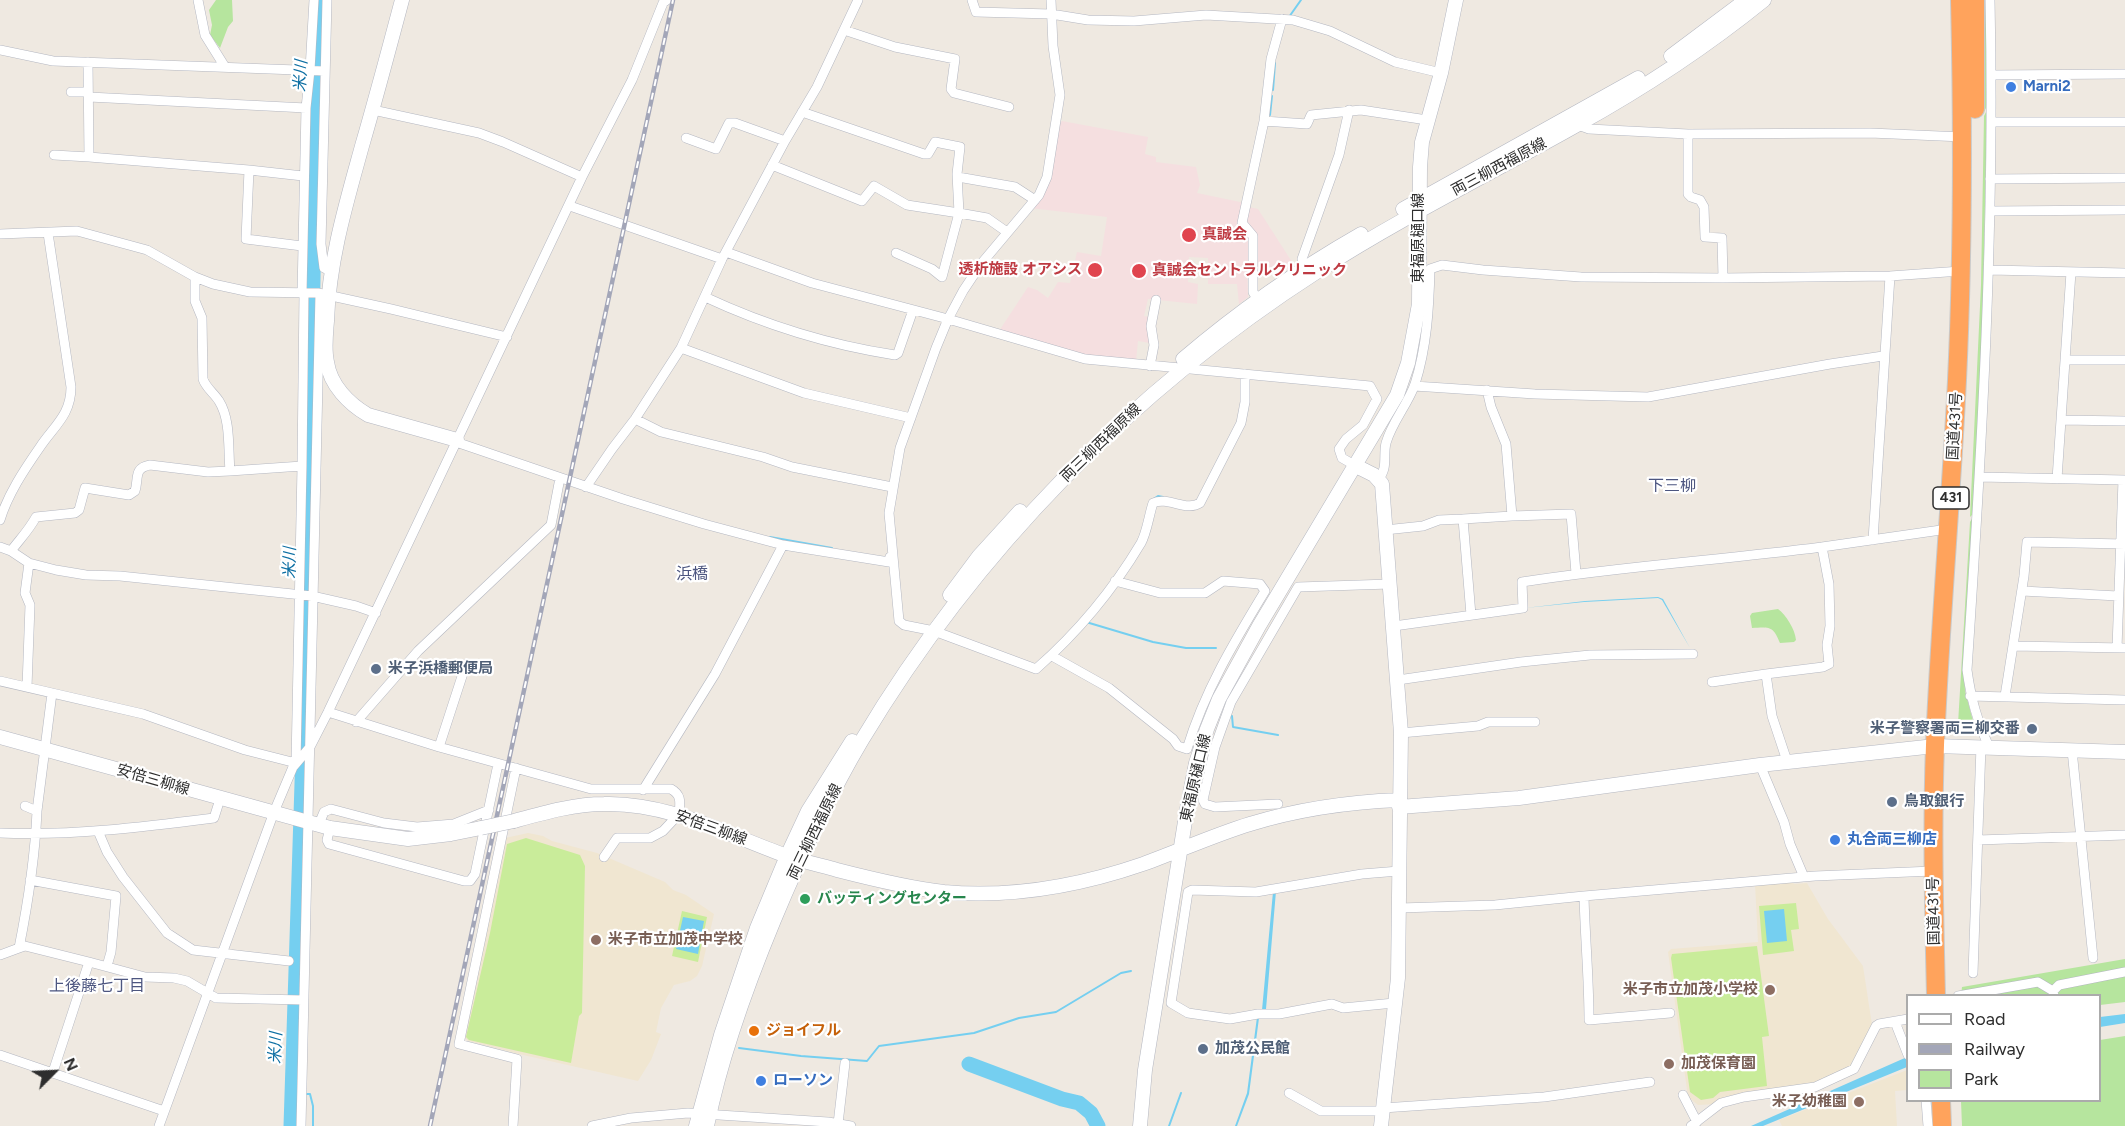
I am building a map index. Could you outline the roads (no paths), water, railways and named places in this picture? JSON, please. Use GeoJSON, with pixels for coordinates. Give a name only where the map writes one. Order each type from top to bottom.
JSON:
{"type":"FeatureCollection","features":[{"type":"Feature","properties":{"kind":"highway","name":"国道431号"},"geometry":{"type":"LineString","coordinates":[[1947,994],[1941,746],[1961,271],[1963,138],[1960,0]]}},
{"type":"Feature","properties":{"kind":"highway","name":"国道431号"},"geometry":{"type":"LineString","coordinates":[[1936,994],[1933,871],[1970,369],[1974,215],[1975,0]]}},
{"type":"Feature","properties":{"kind":"highway"},"geometry":{"type":"LineString","coordinates":[[1941,1102],[1942,1126]]}},
{"type":"Feature","properties":{"kind":"highway"},"geometry":{"type":"LineString","coordinates":[[1952,1102],[1953,1126]]}},
{"type":"Feature","properties":{"kind":"main road"},"geometry":{"type":"LineString","coordinates":[[402,0],[338,231],[330,271],[313,293],[327,364],[333,381],[343,396],[368,415],[457,441]]}},
{"type":"Feature","properties":{"kind":"main road","name":"東福原樋口線"},"geometry":{"type":"LineString","coordinates":[[1140,1126],[1144,1070],[1180,850],[1196,763],[1211,719],[1230,676],[1396,395],[1408,363],[1419,304],[1422,142],[1441,73],[1456,0]]}},
{"type":"Feature","properties":{"kind":"main road","name":"両三柳西福原線"},"geometry":{"type":"LineString","coordinates":[[1177,369],[1208,337],[1306,267],[1652,70],[1746,0]]}},
{"type":"Feature","properties":{"kind":"main road","name":"両三柳西福原線"},"geometry":{"type":"LineString","coordinates":[[703,1120],[721,1035],[757,928],[793,858],[808,811],[886,688],[929,631],[979,556],[1067,462],[1139,395],[1297,285],[1420,204],[1578,125],[1677,63],[1764,0]]}},
{"type":"Feature","properties":{"kind":"main road"},"geometry":{"type":"LineString","coordinates":[[1356,466],[1379,478],[1382,484],[1401,734],[1398,978],[1381,1126]]}},
{"type":"Feature","properties":{"kind":"main road","name":"安倍三柳線"},"geometry":{"type":"LineString","coordinates":[[0,737],[220,799],[316,823],[408,839],[451,834],[545,812],[604,804],[627,805],[679,814],[793,858],[890,883],[921,889],[991,893],[1028,891],[1072,884],[1116,873],[1247,825],[1299,811],[1337,805],[1518,798],[1787,761],[1941,746],[2125,752]]}},
{"type":"Feature","properties":{"kind":"street"},"geometry":{"type":"LineString","coordinates":[[198,0],[205,35],[225,67]]}},
{"type":"Feature","properties":{"kind":"street"},"geometry":{"type":"LineString","coordinates":[[301,1126],[298,1000],[316,823],[309,748],[313,596],[313,293],[303,246],[306,108],[314,0]]}},
{"type":"Feature","properties":{"kind":"street"},"geometry":{"type":"LineString","coordinates":[[327,0],[321,244],[324,268],[330,271]]}},
{"type":"Feature","properties":{"kind":"street"},"geometry":{"type":"LineString","coordinates":[[297,762],[309,748],[328,712],[582,177],[632,80],[663,3],[667,0]]}},
{"type":"Feature","properties":{"kind":"street"},"geometry":{"type":"LineString","coordinates":[[586,487],[635,419],[681,348],[724,256],[785,141],[817,87],[858,0]]}},
{"type":"Feature","properties":{"kind":"street"},"geometry":{"type":"LineString","coordinates":[[972,0],[976,12],[1051,14],[1088,20],[1134,21],[1206,15],[1293,20],[1330,31],[1395,62],[1441,73]]}},
{"type":"Feature","properties":{"kind":"street"},"geometry":{"type":"LineString","coordinates":[[1051,0],[1060,105],[1047,177],[1039,195],[969,282],[948,319],[900,448],[889,513],[899,621],[904,625],[929,631],[1036,669],[1070,639],[1115,580],[1142,541],[1153,503],[1161,500],[1192,506],[1200,503],[1241,423],[1245,402],[1245,374]]}},
{"type":"Feature","properties":{"kind":"street"},"geometry":{"type":"LineString","coordinates":[[1974,973],[1978,840],[1985,747],[1970,696],[1967,669],[1990,270],[1992,75],[1990,0]]}},
{"type":"Feature","properties":{"kind":"street"},"geometry":{"type":"LineString","coordinates":[[1258,300],[1253,292],[1253,236],[1245,225],[1264,121],[1271,59],[1282,19]]}},
{"type":"Feature","properties":{"kind":"street"},"geometry":{"type":"LineString","coordinates":[[844,30],[895,47],[955,59],[951,89],[954,93],[1010,107]]}},
{"type":"Feature","properties":{"kind":"street"},"geometry":{"type":"LineString","coordinates":[[0,50],[53,61],[324,71]]}},
{"type":"Feature","properties":{"kind":"street"},"geometry":{"type":"LineString","coordinates":[[88,62],[89,157]]}},
{"type":"Feature","properties":{"kind":"street"},"geometry":{"type":"LineString","coordinates":[[1992,75],[2125,74]]}},
{"type":"Feature","properties":{"kind":"street"},"geometry":{"type":"LineString","coordinates":[[71,92],[306,108]]}},
{"type":"Feature","properties":{"kind":"street"},"geometry":{"type":"LineString","coordinates":[[373,110],[479,133],[582,177]]}},
{"type":"Feature","properties":{"kind":"street"},"geometry":{"type":"LineString","coordinates":[[1264,121],[1307,124],[1311,115],[1349,110],[1427,120]]}},
{"type":"Feature","properties":{"kind":"street"},"geometry":{"type":"LineString","coordinates":[[1306,267],[1302,259],[1339,155],[1349,110]]}},
{"type":"Feature","properties":{"kind":"street"},"geometry":{"type":"LineString","coordinates":[[802,112],[926,154],[930,152],[935,142],[960,147],[959,213],[942,277],[932,269],[896,253]]}},
{"type":"Feature","properties":{"kind":"street"},"geometry":{"type":"LineString","coordinates":[[1991,122],[2125,122]]}},
{"type":"Feature","properties":{"kind":"street"},"geometry":{"type":"LineString","coordinates":[[686,138],[716,149],[725,128],[729,123],[735,123],[785,141]]}},
{"type":"Feature","properties":{"kind":"street"},"geometry":{"type":"LineString","coordinates":[[1578,125],[1588,129],[1688,134],[1869,133],[1963,138]]}},
{"type":"Feature","properties":{"kind":"street"},"geometry":{"type":"LineString","coordinates":[[1688,134],[1688,194],[1700,200],[1704,207],[1705,237],[1722,238],[1723,278]]}},
{"type":"Feature","properties":{"kind":"street"},"geometry":{"type":"LineString","coordinates":[[54,155],[303,176]]}},
{"type":"Feature","properties":{"kind":"street"},"geometry":{"type":"LineString","coordinates":[[772,165],[862,201],[874,186],[907,206],[987,218],[1007,232]]}},
{"type":"Feature","properties":{"kind":"street"},"geometry":{"type":"LineString","coordinates":[[249,170],[246,239],[303,246]]}},
{"type":"Feature","properties":{"kind":"street"},"geometry":{"type":"LineString","coordinates":[[958,177],[1015,187],[1035,200]]}},
{"type":"Feature","properties":{"kind":"street"},"geometry":{"type":"LineString","coordinates":[[1990,179],[2125,178]]}},
{"type":"Feature","properties":{"kind":"street"},"geometry":{"type":"LineString","coordinates":[[570,206],[812,283],[948,319],[1084,359],[1370,386],[1377,399],[1364,425],[1346,439],[1339,449],[1342,458],[1356,466]]}},
{"type":"Feature","properties":{"kind":"street"},"geometry":{"type":"LineString","coordinates":[[1990,211],[2125,210]]}},
{"type":"Feature","properties":{"kind":"street"},"geometry":{"type":"LineString","coordinates":[[0,234],[77,231],[147,250],[195,277],[213,284],[250,292],[313,293],[392,309],[507,337]]}},
{"type":"Feature","properties":{"kind":"street"},"geometry":{"type":"LineString","coordinates":[[0,520],[11,494],[41,446],[64,416],[71,400],[48,233]]}},
{"type":"Feature","properties":{"kind":"street"},"geometry":{"type":"LineString","coordinates":[[1379,478],[1383,474],[1386,443],[1414,386],[1428,327],[1430,269],[1442,265],[1581,277],[1723,278],[1890,276],[1961,271]]}},
{"type":"Feature","properties":{"kind":"street"},"geometry":{"type":"LineString","coordinates":[[1990,270],[2125,273]]}},
{"type":"Feature","properties":{"kind":"street"},"geometry":{"type":"LineString","coordinates":[[2057,479],[2071,272]]}},
{"type":"Feature","properties":{"kind":"street"},"geometry":{"type":"LineString","coordinates":[[1873,540],[1883,356],[1890,276]]}},
{"type":"Feature","properties":{"kind":"street"},"geometry":{"type":"LineString","coordinates":[[195,277],[195,301],[202,318],[203,379],[224,413],[228,430],[230,471]]}},
{"type":"Feature","properties":{"kind":"street"},"geometry":{"type":"LineString","coordinates":[[159,1126],[223,953],[281,814],[297,762],[302,466],[313,293]]}},
{"type":"Feature","properties":{"kind":"street"},"geometry":{"type":"LineString","coordinates":[[705,297],[741,314],[815,338],[895,355],[898,353],[913,310]]}},
{"type":"Feature","properties":{"kind":"street"},"geometry":{"type":"LineString","coordinates":[[1150,366],[1154,345],[1150,326],[1156,300]]}},
{"type":"Feature","properties":{"kind":"street"},"geometry":{"type":"LineString","coordinates":[[681,348],[804,393],[911,418]]}},
{"type":"Feature","properties":{"kind":"street"},"geometry":{"type":"LineString","coordinates":[[1414,386],[1535,394],[1648,397],[1883,356]]}},
{"type":"Feature","properties":{"kind":"street"},"geometry":{"type":"LineString","coordinates":[[2066,360],[2125,360]]}},
{"type":"Feature","properties":{"kind":"street"},"geometry":{"type":"LineString","coordinates":[[1487,390],[1491,407],[1506,444],[1512,516]]}},
{"type":"Feature","properties":{"kind":"street"},"geometry":{"type":"LineString","coordinates":[[635,419],[661,432],[763,457],[792,467],[892,487]]}},
{"type":"Feature","properties":{"kind":"street"},"geometry":{"type":"LineString","coordinates":[[2062,420],[2125,421]]}},
{"type":"Feature","properties":{"kind":"street"},"geometry":{"type":"LineString","coordinates":[[457,441],[586,487],[704,524],[783,545],[889,562],[892,557]]}},
{"type":"Feature","properties":{"kind":"street"},"geometry":{"type":"LineString","coordinates":[[11,551],[27,534],[36,517],[75,513],[79,510],[85,488],[129,495],[135,491],[137,471],[142,466],[208,472],[302,466]]}},
{"type":"Feature","properties":{"kind":"street"},"geometry":{"type":"LineString","coordinates":[[1979,477],[2124,480],[2123,544],[2118,596],[2121,648],[2013,646]]}},
{"type":"Feature","properties":{"kind":"street"},"geometry":{"type":"LineString","coordinates":[[356,722],[418,651],[551,525],[560,478]]}},
{"type":"Feature","properties":{"kind":"street"},"geometry":{"type":"LineString","coordinates":[[0,489],[11,494]]}},
{"type":"Feature","properties":{"kind":"street"},"geometry":{"type":"LineString","coordinates":[[1385,530],[1423,526],[1439,520],[1571,514],[1576,573]]}},
{"type":"Feature","properties":{"kind":"street"},"geometry":{"type":"LineString","coordinates":[[1463,519],[1471,615]]}},
{"type":"Feature","properties":{"kind":"street"},"geometry":{"type":"LineString","coordinates":[[1394,626],[1522,608],[1522,582],[1576,573],[1756,556],[1949,529]]}},
{"type":"Feature","properties":{"kind":"street"},"geometry":{"type":"LineString","coordinates":[[2005,696],[2022,591],[2027,542],[2123,544]]}},
{"type":"Feature","properties":{"kind":"street"},"geometry":{"type":"LineString","coordinates":[[643,790],[715,674],[783,545]]}},
{"type":"Feature","properties":{"kind":"street"},"geometry":{"type":"LineString","coordinates":[[0,547],[11,551],[29,563],[56,570],[86,575],[120,576],[313,596],[376,613]]}},
{"type":"Feature","properties":{"kind":"street"},"geometry":{"type":"LineString","coordinates":[[1712,682],[1823,668],[1829,664],[1827,645],[1830,626],[1829,584],[1822,547]]}},
{"type":"Feature","properties":{"kind":"street"},"geometry":{"type":"LineString","coordinates":[[27,687],[30,605],[26,593],[29,563]]}},
{"type":"Feature","properties":{"kind":"street"},"geometry":{"type":"LineString","coordinates":[[1115,580],[1160,593],[1205,593],[1223,581],[1260,584],[1264,591],[1230,676],[1232,702],[1215,747],[1203,800],[1210,807],[1278,804]]}},
{"type":"Feature","properties":{"kind":"street"},"geometry":{"type":"LineString","coordinates":[[1052,656],[1109,688],[1167,734],[1178,746],[1187,749],[1195,723],[1298,587],[1390,584]]}},
{"type":"Feature","properties":{"kind":"street"},"geometry":{"type":"LineString","coordinates":[[2022,591],[2118,596]]}},
{"type":"Feature","properties":{"kind":"street"},"geometry":{"type":"LineString","coordinates":[[1398,680],[1521,662],[1590,655],[1693,654]]}},
{"type":"Feature","properties":{"kind":"street"},"geometry":{"type":"LineString","coordinates":[[439,747],[466,664]]}},
{"type":"Feature","properties":{"kind":"street"},"geometry":{"type":"LineString","coordinates":[[1766,674],[1772,716],[1787,761]]}},
{"type":"Feature","properties":{"kind":"street"},"geometry":{"type":"LineString","coordinates":[[0,681],[143,714],[245,750],[297,762]]}},
{"type":"Feature","properties":{"kind":"street"},"geometry":{"type":"LineString","coordinates":[[19,948],[36,834],[52,693]]}},
{"type":"Feature","properties":{"kind":"street"},"geometry":{"type":"LineString","coordinates":[[1970,696],[2125,700]]}},
{"type":"Feature","properties":{"kind":"street"},"geometry":{"type":"LineString","coordinates":[[328,712],[439,747],[591,789],[671,789],[677,792],[680,797],[679,814],[663,831],[650,838],[617,838],[604,857]]}},
{"type":"Feature","properties":{"kind":"street"},"geometry":{"type":"LineString","coordinates":[[1401,734],[1478,726],[1488,722],[1535,722]]}},
{"type":"Feature","properties":{"kind":"street"},"geometry":{"type":"LineString","coordinates":[[2072,750],[2093,957]]}},
{"type":"Feature","properties":{"kind":"street"},"geometry":{"type":"LineString","coordinates":[[316,823],[329,844],[470,881],[476,874],[498,764]]}},
{"type":"Feature","properties":{"kind":"street"},"geometry":{"type":"LineString","coordinates":[[1760,765],[1804,877]]}},
{"type":"Feature","properties":{"kind":"street"},"geometry":{"type":"LineString","coordinates":[[513,1126],[517,1059],[459,1044],[516,768]]}},
{"type":"Feature","properties":{"kind":"street"},"geometry":{"type":"LineString","coordinates":[[0,833],[98,831],[214,818],[220,799]]}},
{"type":"Feature","properties":{"kind":"street"},"geometry":{"type":"LineString","coordinates":[[25,806],[37,811]]}},
{"type":"Feature","properties":{"kind":"street"},"geometry":{"type":"LineString","coordinates":[[316,823],[324,812],[331,809],[384,823],[409,826],[454,824],[489,810]]}},
{"type":"Feature","properties":{"kind":"street"},"geometry":{"type":"LineString","coordinates":[[98,831],[107,852],[123,877],[167,933],[193,950],[289,961]]}},
{"type":"Feature","properties":{"kind":"street"},"geometry":{"type":"LineString","coordinates":[[1978,840],[2125,835]]}},
{"type":"Feature","properties":{"kind":"street"},"geometry":{"type":"LineString","coordinates":[[1394,1003],[1343,1008],[1332,1004],[1279,1014],[1258,1014],[1234,1019],[1188,1013],[1171,1003],[1184,909],[1188,892],[1191,890],[1256,892],[1362,874],[1399,871]]}},
{"type":"Feature","properties":{"kind":"street"},"geometry":{"type":"LineString","coordinates":[[1400,908],[1495,905],[1804,877],[1933,871]]}},
{"type":"Feature","properties":{"kind":"street"},"geometry":{"type":"LineString","coordinates":[[30,880],[116,896],[108,966]]}},
{"type":"Feature","properties":{"kind":"street"},"geometry":{"type":"LineString","coordinates":[[1584,896],[1589,1020],[1670,1013]]}},
{"type":"Feature","properties":{"kind":"street"},"geometry":{"type":"LineString","coordinates":[[0,955],[25,946],[145,977],[187,981],[216,998],[298,1000]]}},
{"type":"Feature","properties":{"kind":"street"},"geometry":{"type":"LineString","coordinates":[[53,1072],[89,963]]}},
{"type":"Feature","properties":{"kind":"street"},"geometry":{"type":"LineString","coordinates":[[1969,994],[2038,982],[2053,993],[2059,986],[2079,980],[2125,972]]}},
{"type":"Feature","properties":{"kind":"street"},"geometry":{"type":"LineString","coordinates":[[1160,974],[1175,976]]}},
{"type":"Feature","properties":{"kind":"street"},"geometry":{"type":"LineString","coordinates":[[1683,1095],[1694,1124],[1721,1103],[1744,1097],[1815,1087],[1854,1069],[1874,1029],[1879,1024],[1906,1019]]}},
{"type":"Feature","properties":{"kind":"street"},"geometry":{"type":"LineString","coordinates":[[1895,1022],[1906,1050]]}},
{"type":"Feature","properties":{"kind":"street"},"geometry":{"type":"LineString","coordinates":[[0,1055],[164,1111]]}},
{"type":"Feature","properties":{"kind":"street"},"geometry":{"type":"LineString","coordinates":[[838,1124],[845,1063]]}},
{"type":"Feature","properties":{"kind":"street"},"geometry":{"type":"LineString","coordinates":[[1289,1093],[1321,1111],[1383,1110],[1544,1097],[1650,1082]]}},
{"type":"Feature","properties":{"kind":"street"},"geometry":{"type":"LineString","coordinates":[[1926,1102],[1928,1126]]}},
{"type":"Feature","properties":{"kind":"street"},"geometry":{"type":"LineString","coordinates":[[592,1126],[631,1118],[679,1113],[703,1120],[737,1115],[851,1126]]}},
{"type":"Feature","properties":{"kind":"water"},"geometry":{"type":"Polygon","coordinates":[[[1658,597],[1663,599],[1690,648],[1662,600],[1658,598],[1525,608],[1585,601],[1658,597]]]}},
{"type":"Feature","properties":{"kind":"water"},"geometry":{"type":"Polygon","coordinates":[[[1276,891],[1266,1009],[1263,1011],[1273,892],[1276,891]]]}},
{"type":"Feature","properties":{"kind":"water"},"geometry":{"type":"Polygon","coordinates":[[[1784,909],[1787,941],[1767,943],[1764,911],[1784,909]]]}},
{"type":"Feature","properties":{"kind":"water"},"geometry":{"type":"Polygon","coordinates":[[[683,917],[704,921],[698,954],[676,949],[683,917]]]}},
{"type":"Feature","properties":{"kind":"water"},"geometry":{"type":"Polygon","coordinates":[[[2125,1014],[2125,1023],[2101,1027],[2101,1017],[2125,1014]]]}},
{"type":"Feature","properties":{"kind":"water"},"geometry":{"type":"Polygon","coordinates":[[[1257,1017],[1259,1018],[1249,1094],[1237,1126],[1235,1126],[1247,1093],[1257,1017]]]}},
{"type":"Feature","properties":{"kind":"water"},"geometry":{"type":"Polygon","coordinates":[[[1906,1057],[1906,1067],[1763,1126],[1751,1126],[1906,1057]]]}},
{"type":"Feature","properties":{"kind":"waterway","name":"米川"},"geometry":{"type":"LineString","coordinates":[[291,1126],[307,628],[315,162],[323,0]]}},
{"type":"Feature","properties":{"kind":"waterway"},"geometry":{"type":"LineString","coordinates":[[1289,17],[1301,0]]}},
{"type":"Feature","properties":{"kind":"waterway"},"geometry":{"type":"LineString","coordinates":[[1273,90],[1275,63]]}},
{"type":"Feature","properties":{"kind":"waterway"},"geometry":{"type":"LineString","coordinates":[[1270,115],[1272,96]]}},
{"type":"Feature","properties":{"kind":"waterway"},"geometry":{"type":"LineString","coordinates":[[1152,500],[1158,496],[1163,497]]}},
{"type":"Feature","properties":{"kind":"waterway"},"geometry":{"type":"LineString","coordinates":[[770,537],[832,548]]}},
{"type":"Feature","properties":{"kind":"waterway"},"geometry":{"type":"LineString","coordinates":[[1086,622],[1153,642],[1186,648],[1216,648]]}},
{"type":"Feature","properties":{"kind":"waterway"},"geometry":{"type":"LineString","coordinates":[[1232,716],[1233,727],[1278,735]]}},
{"type":"Feature","properties":{"kind":"waterway"},"geometry":{"type":"LineString","coordinates":[[739,1048],[867,1061],[879,1046],[974,1033],[1019,1018],[1056,1012],[1121,973],[1131,971]]}},
{"type":"Feature","properties":{"kind":"waterway"},"geometry":{"type":"LineString","coordinates":[[969,1064],[1062,1099],[1079,1103],[1091,1113],[1098,1126]]}},
{"type":"Feature","properties":{"kind":"waterway"},"geometry":{"type":"LineString","coordinates":[[1169,1126],[1181,1093]]}},
{"type":"Feature","properties":{"kind":"waterway"},"geometry":{"type":"LineString","coordinates":[[306,1094],[310,1094],[313,1106],[313,1126]]}},
{"type":"Feature","properties":{"kind":"railway"},"geometry":{"type":"LineString","coordinates":[[430,1126],[673,0]]}},
{"type":"Feature","properties":{"kind":"place","name":"Marni2"},"geometry":{"type":"Point","coordinates":[2011,87]}},
{"type":"Feature","properties":{"kind":"place","name":"真誠会"},"geometry":{"type":"Point","coordinates":[1189,235]}},
{"type":"Feature","properties":{"kind":"place","name":"透析施設 オアシス"},"geometry":{"type":"Point","coordinates":[1095,270]}},
{"type":"Feature","properties":{"kind":"place","name":"真誠会セントラルクリニック"},"geometry":{"type":"Point","coordinates":[1139,271]}},
{"type":"Feature","properties":{"kind":"place","name":"米子浜橋郵便局"},"geometry":{"type":"Point","coordinates":[376,669]}},
{"type":"Feature","properties":{"kind":"place","name":"米子警察署両三柳交番"},"geometry":{"type":"Point","coordinates":[2032,729]}},
{"type":"Feature","properties":{"kind":"place","name":"鳥取銀行"},"geometry":{"type":"Point","coordinates":[1892,802]}},
{"type":"Feature","properties":{"kind":"place","name":"丸合両三柳店"},"geometry":{"type":"Point","coordinates":[1835,840]}},
{"type":"Feature","properties":{"kind":"place","name":"バッティングセンター"},"geometry":{"type":"Point","coordinates":[805,899]}},
{"type":"Feature","properties":{"kind":"place","name":"米子市立加茂中学校"},"geometry":{"type":"Point","coordinates":[596,940]}},
{"type":"Feature","properties":{"kind":"place","name":"米子市立加茂小学校"},"geometry":{"type":"Point","coordinates":[1770,990]}},
{"type":"Feature","properties":{"kind":"place","name":"ジョイフル"},"geometry":{"type":"Point","coordinates":[754,1031]}},
{"type":"Feature","properties":{"kind":"place","name":"加茂公民館"},"geometry":{"type":"Point","coordinates":[1203,1049]}},
{"type":"Feature","properties":{"kind":"place","name":"加茂保育園"},"geometry":{"type":"Point","coordinates":[1669,1064]}},
{"type":"Feature","properties":{"kind":"place","name":"ローソン"},"geometry":{"type":"Point","coordinates":[761,1081]}},
{"type":"Feature","properties":{"kind":"place","name":"米子幼稚園"},"geometry":{"type":"Point","coordinates":[1859,1102]}},
{"type":"Feature","properties":{"kind":"district","name":"下三柳"},"geometry":{"type":"Point","coordinates":[1672,486]}},
{"type":"Feature","properties":{"kind":"district","name":"浜橋"},"geometry":{"type":"Point","coordinates":[692,574]}},
{"type":"Feature","properties":{"kind":"district","name":"上後藤七丁目"},"geometry":{"type":"Point","coordinates":[97,986]}}]}
